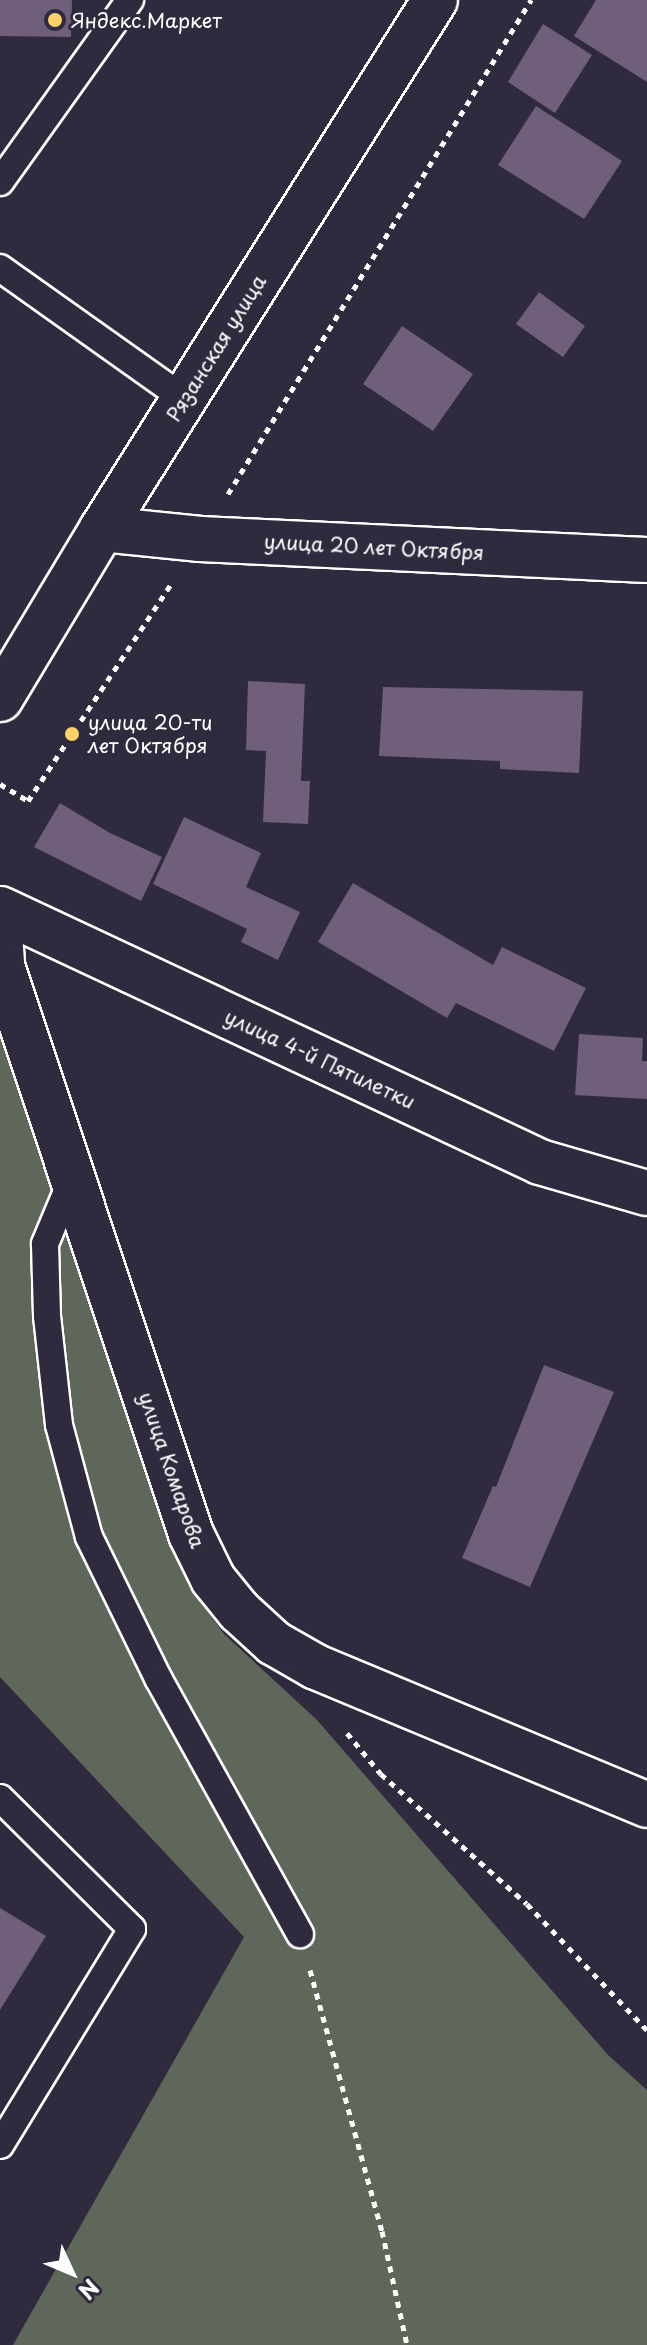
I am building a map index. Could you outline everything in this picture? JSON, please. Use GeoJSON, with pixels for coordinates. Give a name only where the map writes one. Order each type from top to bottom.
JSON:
{"type":"FeatureCollection","features":[{"type":"Feature","properties":{"kind":"street","name":"Рязанская улица"},"geometry":{"type":"LineString","coordinates":[[0,699],[102,529],[435,0]]}},
{"type":"Feature","properties":{"kind":"street","name":"улица 20 лет Октября"},"geometry":{"type":"LineString","coordinates":[[102,529],[200,539],[647,560]]}},
{"type":"Feature","properties":{"kind":"street","name":"улица 4-й Пятилетки"},"geometry":{"type":"LineString","coordinates":[[0,909],[540,1162],[647,1193]]}},
{"type":"Feature","properties":{"kind":"street","name":"улица Комарова"},"geometry":{"type":"LineString","coordinates":[[0,934],[2,966],[191,1534],[213,1579],[239,1611],[274,1643],[316,1667],[647,1805]]}},
{"type":"Feature","properties":{"kind":"lane"},"geometry":{"type":"LineString","coordinates":[[0,182],[130,0]]}},
{"type":"Feature","properties":{"kind":"lane"},"geometry":{"type":"LineString","coordinates":[[0,268],[184,399]]}},
{"type":"Feature","properties":{"kind":"lane"},"geometry":{"type":"LineString","coordinates":[[73,1177],[45,1244],[47,1316],[59,1425],[89,1537],[158,1678],[300,1934]]}},
{"type":"Feature","properties":{"kind":"lane"},"geometry":{"type":"LineString","coordinates":[[0,1798],[132,1929],[0,2145]]}},
{"type":"Feature","properties":{"kind":"path"},"geometry":{"type":"LineString","coordinates":[[0,784],[28,801],[200,539],[531,0]]}},
{"type":"Feature","properties":{"kind":"path"},"geometry":{"type":"LineString","coordinates":[[316,1667],[340,1723],[381,1774],[527,1904],[647,2030]]}},
{"type":"Feature","properties":{"kind":"path"},"geometry":{"type":"LineString","coordinates":[[300,1934],[382,2231],[407,2345]]}},
{"type":"Feature","properties":{"kind":"shaded area"},"geometry":{"type":"Polygon","coordinates":[[[0,1023],[167,1533],[190,1588],[224,1634],[317,1720],[608,2055],[647,2090],[647,2345],[13,2345],[244,1937],[0,1677],[0,1023]]]}},
{"type":"Feature","properties":{"kind":"building"},"geometry":{"type":"Polygon","coordinates":[[[0,0],[72,0],[71,37],[0,36],[0,0]]]}},
{"type":"Feature","properties":{"kind":"building"},"geometry":{"type":"Polygon","coordinates":[[[596,0],[647,0],[647,82],[574,36],[596,0]]]}},
{"type":"Feature","properties":{"kind":"building"},"geometry":{"type":"Polygon","coordinates":[[[543,24],[592,55],[555,113],[508,82],[543,24]]]}},
{"type":"Feature","properties":{"kind":"building"},"geometry":{"type":"Polygon","coordinates":[[[536,106],[622,161],[584,219],[498,165],[536,106]]]}},
{"type":"Feature","properties":{"kind":"building"},"geometry":{"type":"Polygon","coordinates":[[[539,292],[585,326],[563,357],[516,324],[539,292]]]}},
{"type":"Feature","properties":{"kind":"building"},"geometry":{"type":"Polygon","coordinates":[[[402,326],[473,374],[433,431],[363,384],[402,326]]]}},
{"type":"Feature","properties":{"kind":"building"},"geometry":{"type":"Polygon","coordinates":[[[248,681],[305,684],[301,781],[310,781],[308,824],[263,822],[266,751],[246,750],[248,681]]]}},
{"type":"Feature","properties":{"kind":"building"},"geometry":{"type":"Polygon","coordinates":[[[383,687],[583,691],[579,773],[500,769],[500,761],[379,756],[383,687]]]}},
{"type":"Feature","properties":{"kind":"building"},"geometry":{"type":"Polygon","coordinates":[[[60,803],[110,833],[162,857],[141,901],[34,847],[60,803]]]}},
{"type":"Feature","properties":{"kind":"building"},"geometry":{"type":"Polygon","coordinates":[[[184,817],[261,853],[246,887],[300,912],[278,960],[241,942],[247,929],[153,884],[184,817]]]}},
{"type":"Feature","properties":{"kind":"building"},"geometry":{"type":"Polygon","coordinates":[[[353,883],[493,965],[502,947],[586,988],[554,1051],[456,1003],[447,1018],[318,942],[353,883]]]}},
{"type":"Feature","properties":{"kind":"building"},"geometry":{"type":"Polygon","coordinates":[[[579,1034],[643,1038],[642,1061],[647,1061],[647,1099],[575,1095],[579,1034]]]}},
{"type":"Feature","properties":{"kind":"building"},"geometry":{"type":"Polygon","coordinates":[[[544,1365],[614,1392],[530,1587],[462,1558],[493,1486],[496,1487],[544,1365]]]}},
{"type":"Feature","properties":{"kind":"building"},"geometry":{"type":"Polygon","coordinates":[[[0,1908],[46,1936],[0,2010],[0,1908]]]}},
{"type":"Feature","properties":{"kind":"place","name":"Яндекс.Маркет"},"geometry":{"type":"Point","coordinates":[55,20]}},
{"type":"Feature","properties":{"kind":"place","name":"улица 20-ти лет Октября"},"geometry":{"type":"Point","coordinates":[72,734]}}]}
